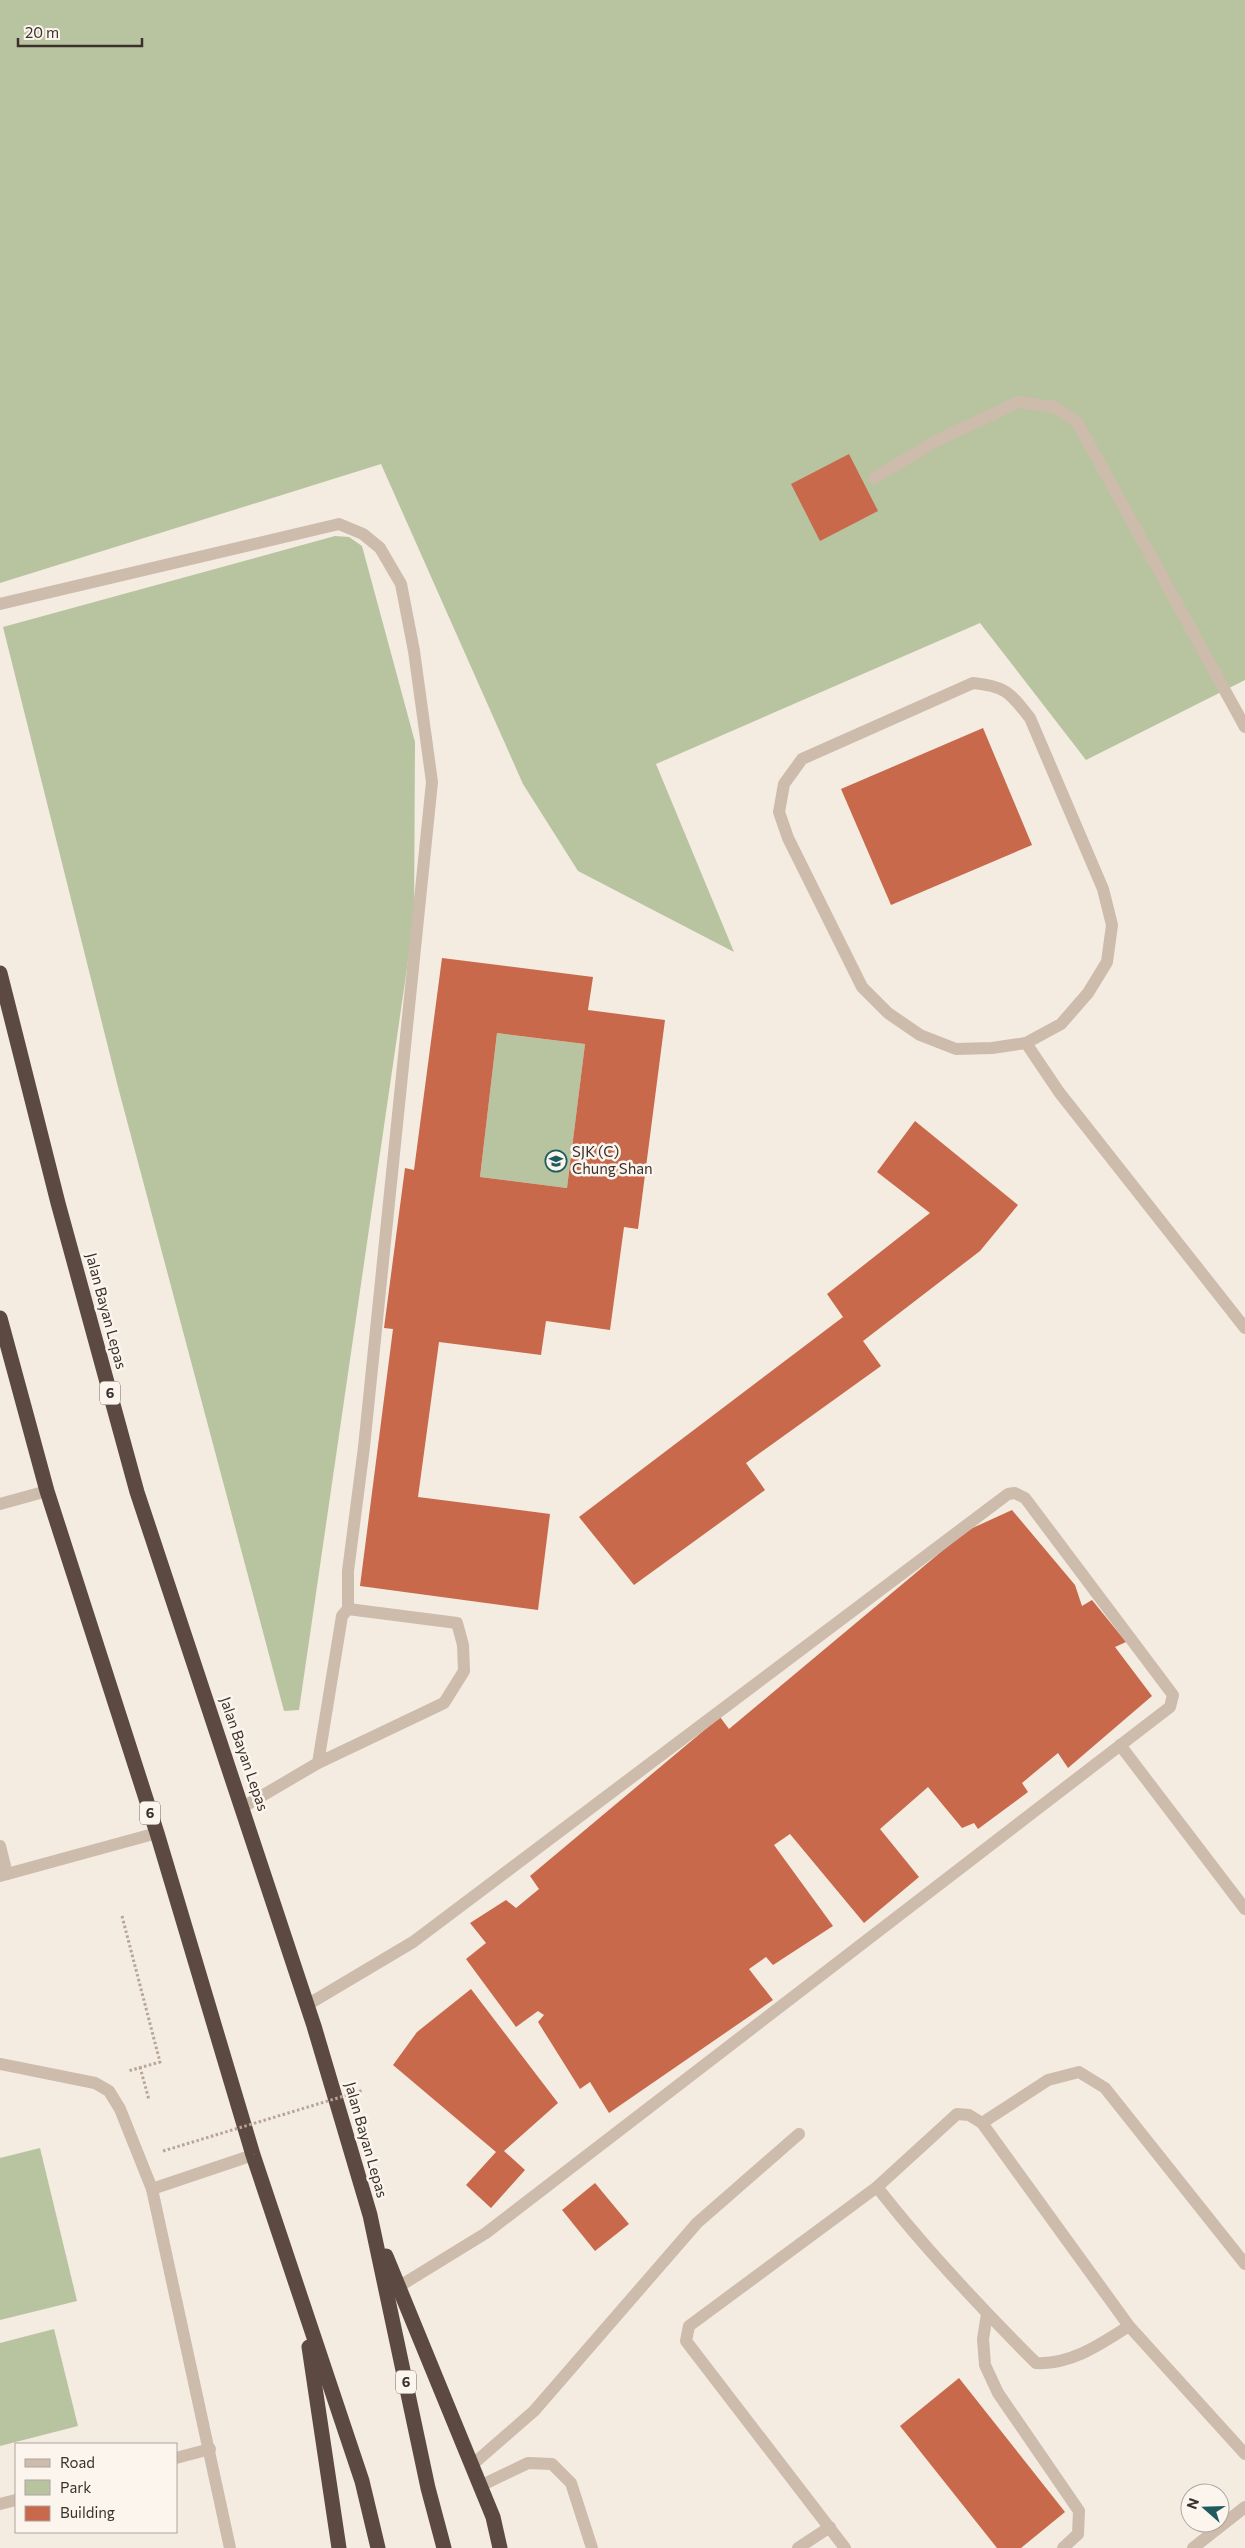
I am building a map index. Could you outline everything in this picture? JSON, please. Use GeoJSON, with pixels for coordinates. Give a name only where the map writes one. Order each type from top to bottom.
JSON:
{"type":"FeatureCollection","features":[{"type":"Feature","properties":{"kind":"highway","name":"Jalan Bayan Lepas"},"geometry":{"type":"LineString","coordinates":[[0,973],[58,1203],[137,1492],[244,1807],[307,2005],[370,2215],[428,2488],[444,2548]]}},
{"type":"Feature","properties":{"kind":"highway","name":"6"},"geometry":{"type":"LineString","coordinates":[[0,1318],[47,1491],[157,1833],[253,2155],[362,2481],[378,2548]]}},
{"type":"Feature","properties":{"kind":"highway"},"geometry":{"type":"LineString","coordinates":[[370,2215],[493,2517],[500,2548]]}},
{"type":"Feature","properties":{"kind":"highway"},"geometry":{"type":"LineString","coordinates":[[304,2306],[339,2548]]}},
{"type":"Feature","properties":{"kind":"street"},"geometry":{"type":"LineString","coordinates":[[874,478],[936,441],[1018,402],[1055,407],[1077,422],[1245,727]]}},
{"type":"Feature","properties":{"kind":"street"},"geometry":{"type":"LineString","coordinates":[[0,604],[339,524],[363,534],[380,548],[401,584],[414,651],[432,782],[364,1447],[348,1571],[348,1609],[342,1616],[318,1763]]}},
{"type":"Feature","properties":{"kind":"street"},"geometry":{"type":"LineString","coordinates":[[973,684],[994,685],[1011,694],[1030,718],[1103,888],[1112,925],[1107,962],[1088,993],[1061,1024],[1026,1043],[992,1048],[956,1049],[920,1035],[888,1013],[862,987],[788,838],[779,812],[784,784],[802,758],[973,684]]}},
{"type":"Feature","properties":{"kind":"street"},"geometry":{"type":"LineString","coordinates":[[1026,1043],[1059,1092],[1244,1326]]}},
{"type":"Feature","properties":{"kind":"street"},"geometry":{"type":"LineString","coordinates":[[0,1504],[47,1491]]}},
{"type":"Feature","properties":{"kind":"street"},"geometry":{"type":"LineString","coordinates":[[307,2005],[413,1942],[1008,1494],[1015,1493],[1025,1498],[1173,1696],[1170,1707],[486,2234],[398,2287]]}},
{"type":"Feature","properties":{"kind":"street"},"geometry":{"type":"LineString","coordinates":[[244,1807],[318,1763],[444,1702],[464,1671],[463,1645],[458,1624],[348,1609]]}},
{"type":"Feature","properties":{"kind":"street"},"geometry":{"type":"LineString","coordinates":[[1120,1745],[1245,1909]]}},
{"type":"Feature","properties":{"kind":"street"},"geometry":{"type":"LineString","coordinates":[[0,1846],[4,1875],[157,1833]]}},
{"type":"Feature","properties":{"kind":"street"},"geometry":{"type":"LineString","coordinates":[[0,2064],[95,2083],[109,2091],[120,2109],[152,2190],[210,2449],[230,2548]]}},
{"type":"Feature","properties":{"kind":"street"},"geometry":{"type":"LineString","coordinates":[[982,2123],[1048,2080],[1079,2072],[1105,2088],[1245,2264]]}},
{"type":"Feature","properties":{"kind":"street"},"geometry":{"type":"LineString","coordinates":[[845,2548],[830,2526],[686,2341],[689,2326],[877,2187],[956,2114],[969,2115],[982,2123],[1129,2326],[1245,2454]]}},
{"type":"Feature","properties":{"kind":"street"},"geometry":{"type":"LineString","coordinates":[[472,2465],[534,2411],[697,2223],[799,2134]]}},
{"type":"Feature","properties":{"kind":"street"},"geometry":{"type":"LineString","coordinates":[[152,2190],[253,2155]]}},
{"type":"Feature","properties":{"kind":"street"},"geometry":{"type":"LineString","coordinates":[[877,2187],[916,2237],[987,2314],[1036,2363],[1066,2360],[1099,2345],[1129,2326]]}},
{"type":"Feature","properties":{"kind":"street"},"geometry":{"type":"LineString","coordinates":[[987,2314],[982,2339],[985,2365],[998,2393],[1079,2512],[1078,2534],[1063,2548]]}},
{"type":"Feature","properties":{"kind":"street"},"geometry":{"type":"LineString","coordinates":[[178,2457],[210,2449]]}},
{"type":"Feature","properties":{"kind":"street"},"geometry":{"type":"LineString","coordinates":[[480,2486],[528,2463],[552,2464],[571,2483],[592,2548]]}},
{"type":"Feature","properties":{"kind":"street"},"geometry":{"type":"LineString","coordinates":[[0,2504],[15,2500]]}},
{"type":"Feature","properties":{"kind":"street"},"geometry":{"type":"LineString","coordinates":[[1193,2548],[1245,2507]]}},
{"type":"Feature","properties":{"kind":"street"},"geometry":{"type":"LineString","coordinates":[[798,2548],[830,2526]]}},
{"type":"Feature","properties":{"kind":"path"},"geometry":{"type":"LineString","coordinates":[[122,1916],[160,2062],[140,2067]]}},
{"type":"Feature","properties":{"kind":"path"},"geometry":{"type":"LineString","coordinates":[[163,2151],[364,2090]]}},
{"type":"Feature","properties":{"kind":"green space"},"geometry":{"type":"Polygon","coordinates":[[[0,0],[1245,0],[1245,680],[1086,760],[980,623],[656,764],[734,952],[578,871],[523,784],[381,464],[0,583],[0,0]]]}},
{"type":"Feature","properties":{"kind":"green space"},"geometry":{"type":"Polygon","coordinates":[[[335,536],[349,537],[362,546],[415,742],[414,920],[299,1710],[284,1711],[118,1087],[3,627],[335,536]]]}},
{"type":"Feature","properties":{"kind":"green space"},"geometry":{"type":"Polygon","coordinates":[[[497,1033],[585,1044],[567,1188],[480,1177],[497,1033]]]}},
{"type":"Feature","properties":{"kind":"green space"},"geometry":{"type":"Polygon","coordinates":[[[40,2148],[77,2301],[0,2320],[0,2158],[40,2148]]]}},
{"type":"Feature","properties":{"kind":"green space"},"geometry":{"type":"Polygon","coordinates":[[[54,2329],[78,2426],[0,2446],[0,2343],[54,2329]]]}},
{"type":"Feature","properties":{"kind":"building"},"geometry":{"type":"Polygon","coordinates":[[[849,454],[878,511],[820,541],[791,484],[849,454]]]}},
{"type":"Feature","properties":{"kind":"building"},"geometry":{"type":"Polygon","coordinates":[[[983,728],[1032,845],[891,905],[841,789],[983,728]]]}},
{"type":"Feature","properties":{"kind":"building"},"geometry":{"type":"Polygon","coordinates":[[[442,958],[593,977],[588,1010],[665,1020],[638,1229],[624,1227],[610,1330],[546,1321],[541,1355],[439,1342],[418,1497],[550,1514],[538,1610],[360,1586],[393,1329],[384,1328],[405,1168],[414,1170],[442,958]],[[497,1033],[480,1177],[567,1188],[585,1044],[497,1033]]]}},
{"type":"Feature","properties":{"kind":"building"},"geometry":{"type":"Polygon","coordinates":[[[915,1121],[1018,1205],[980,1251],[863,1341],[881,1366],[746,1463],[765,1490],[634,1585],[579,1517],[843,1317],[827,1294],[930,1213],[877,1172],[915,1121]]]}},
{"type":"Feature","properties":{"kind":"building"},"geometry":{"type":"Polygon","coordinates":[[[1012,1510],[1075,1585],[1082,1606],[1092,1600],[1126,1642],[1115,1647],[1152,1696],[1068,1768],[1058,1753],[1022,1783],[1028,1792],[978,1829],[974,1823],[962,1828],[928,1787],[880,1829],[919,1877],[864,1923],[790,1834],[774,1845],[833,1926],[773,1965],[766,1957],[749,1969],[773,2000],[609,2113],[590,2082],[580,2089],[538,2022],[544,2015],[538,2011],[516,2027],[466,1959],[486,1943],[470,1923],[506,1900],[516,1908],[539,1889],[530,1876],[720,1717],[729,1729],[966,1531],[1012,1510]]]}},
{"type":"Feature","properties":{"kind":"building"},"geometry":{"type":"Polygon","coordinates":[[[471,1989],[558,2103],[504,2151],[525,2170],[491,2208],[466,2185],[496,2152],[393,2065],[417,2032],[471,1989]]]}},
{"type":"Feature","properties":{"kind":"building"},"geometry":{"type":"Polygon","coordinates":[[[595,2183],[629,2224],[595,2251],[562,2210],[595,2183]]]}},
{"type":"Feature","properties":{"kind":"building"},"geometry":{"type":"Polygon","coordinates":[[[959,2378],[1065,2512],[1021,2548],[997,2548],[900,2426],[959,2378]]]}},
{"type":"Feature","properties":{"kind":"place","name":"SJK (C) Chung Shan"},"geometry":{"type":"Point","coordinates":[556,1161]}}]}
